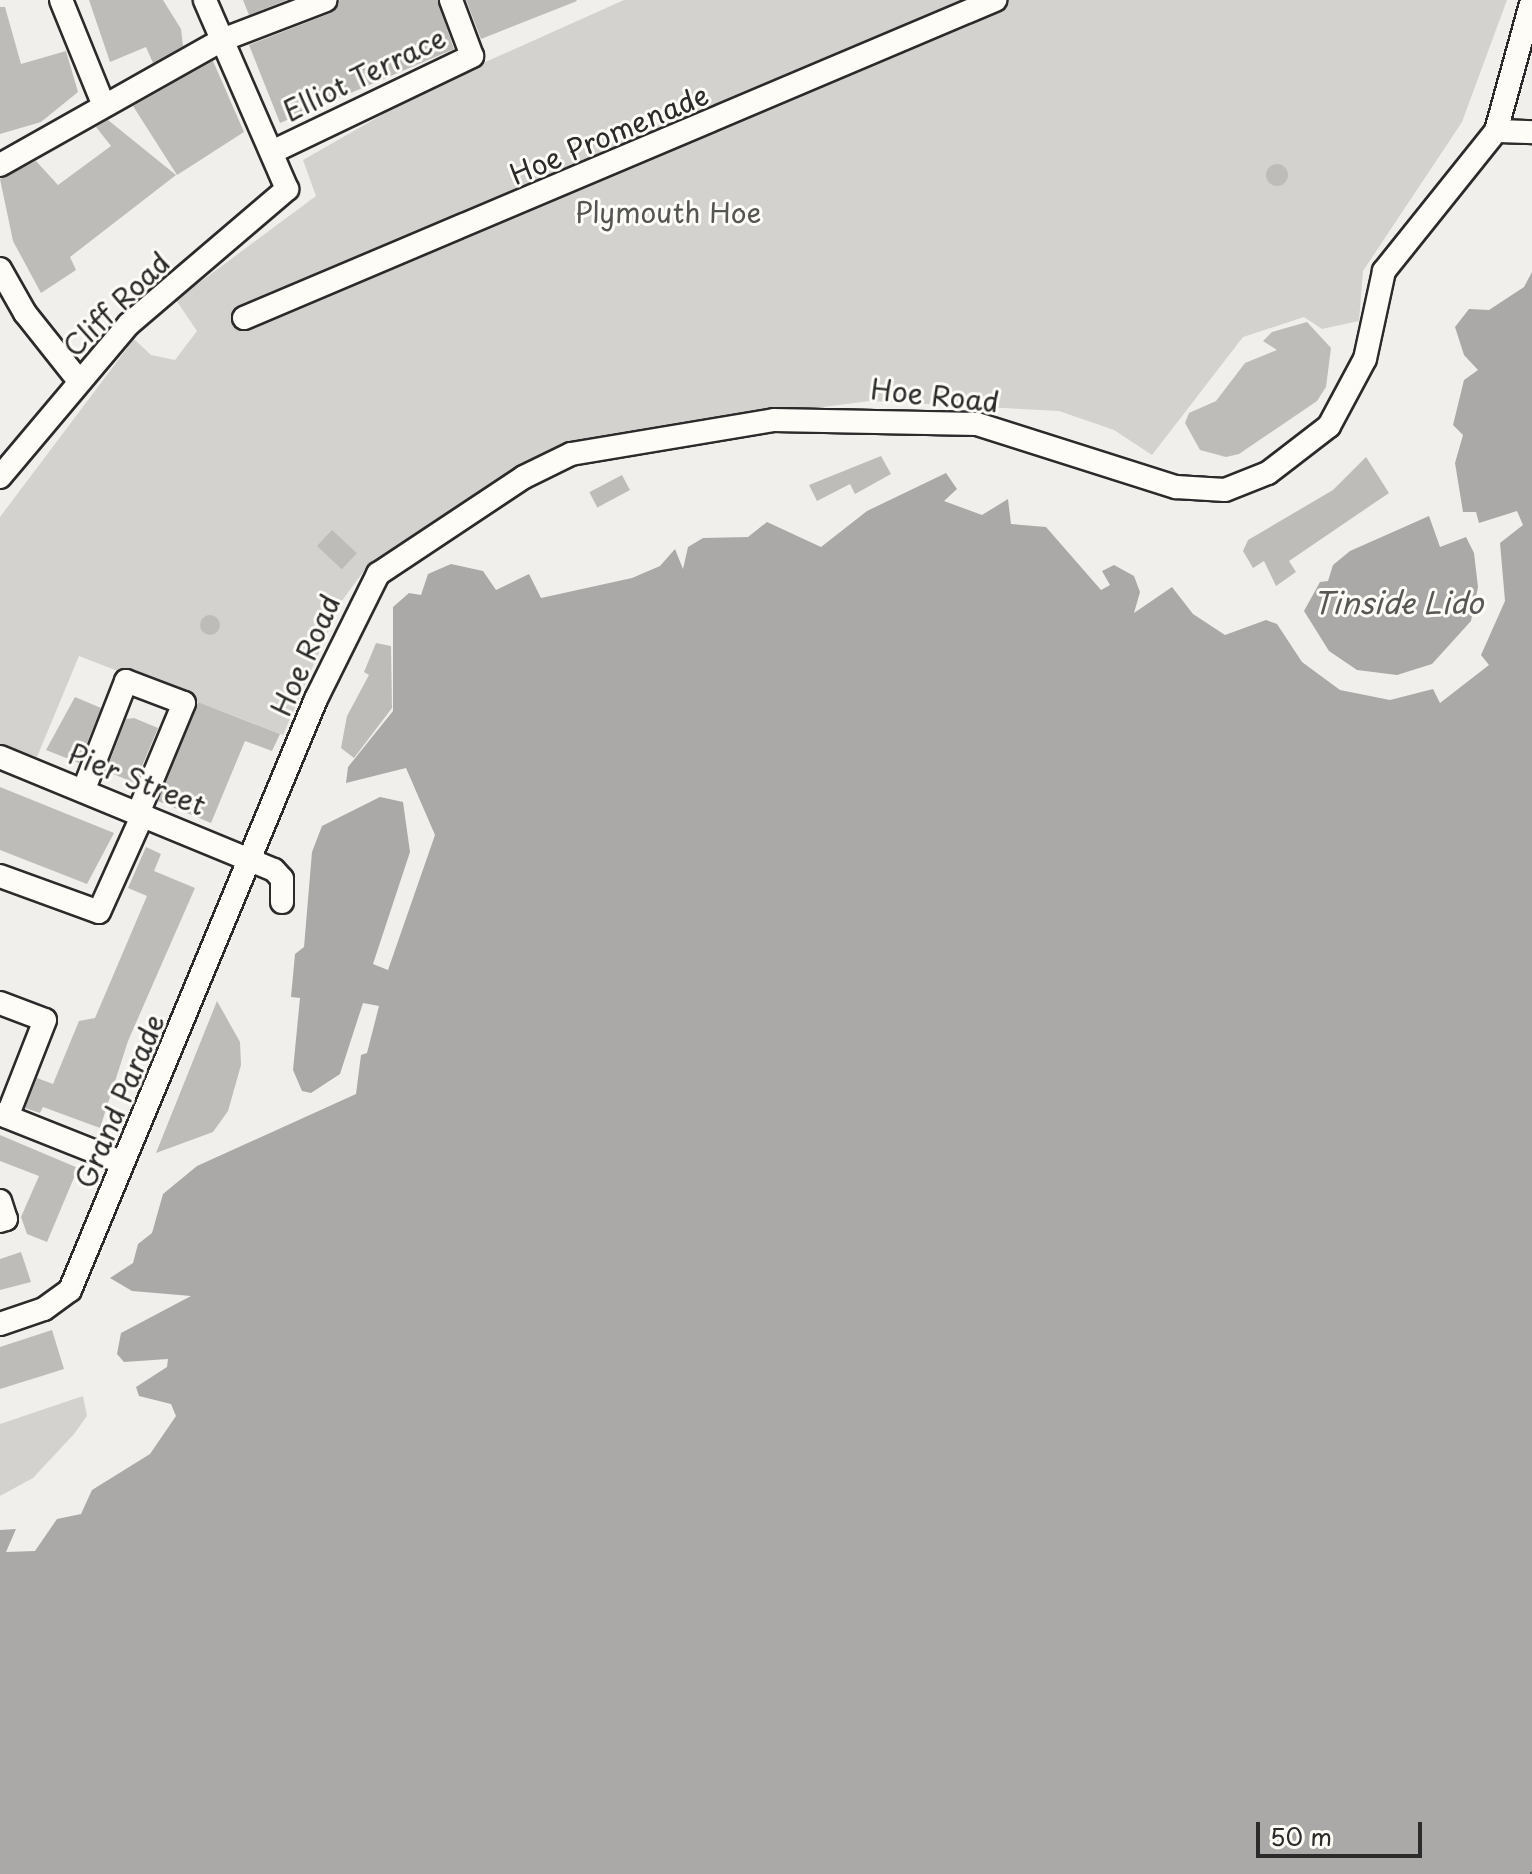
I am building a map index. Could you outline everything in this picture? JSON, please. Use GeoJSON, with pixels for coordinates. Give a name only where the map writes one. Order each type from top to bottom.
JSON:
{"type":"FeatureCollection","features":[{"type":"Feature","properties":{"kind":"street"},"geometry":{"type":"LineString","coordinates":[[61,0],[104,106]]}},
{"type":"Feature","properties":{"kind":"street"},"geometry":{"type":"LineString","coordinates":[[205,0],[272,152]]}},
{"type":"Feature","properties":{"kind":"street"},"geometry":{"type":"LineString","coordinates":[[0,165],[222,40],[326,0]]}},
{"type":"Feature","properties":{"kind":"street","name":"Elliot Terrace"},"geometry":{"type":"LineString","coordinates":[[272,152],[472,56],[451,0]]}},
{"type":"Feature","properties":{"kind":"street","name":"Hoe Promenade"},"geometry":{"type":"LineString","coordinates":[[244,318],[995,0]]}},
{"type":"Feature","properties":{"kind":"street","name":"Hoe Road"},"geometry":{"type":"LineString","coordinates":[[250,862],[343,637],[378,574],[524,477],[571,454],[774,420],[863,417],[995,428],[1176,487],[1225,490],[1268,473],[1329,426],[1365,359],[1384,271],[1496,131],[1532,0]]}},
{"type":"Feature","properties":{"kind":"street"},"geometry":{"type":"LineString","coordinates":[[1496,131],[1532,132]]}},
{"type":"Feature","properties":{"kind":"street","name":"Cliff Road"},"geometry":{"type":"LineString","coordinates":[[0,477],[129,324],[287,189],[272,152]]}},
{"type":"Feature","properties":{"kind":"street"},"geometry":{"type":"LineString","coordinates":[[0,269],[25,313],[79,381]]}},
{"type":"Feature","properties":{"kind":"street"},"geometry":{"type":"LineString","coordinates":[[0,876],[99,912],[184,703],[126,681],[84,789]]}},
{"type":"Feature","properties":{"kind":"street","name":"Pier Street"},"geometry":{"type":"LineString","coordinates":[[0,757],[141,812],[250,862],[282,879],[282,902]]}},
{"type":"Feature","properties":{"kind":"street","name":"Grand Parade"},"geometry":{"type":"LineString","coordinates":[[0,1324],[44,1309],[70,1290],[250,862]]}},
{"type":"Feature","properties":{"kind":"street"},"geometry":{"type":"LineString","coordinates":[[0,1003],[45,1020],[4,1115],[123,1163]]}},
{"type":"Feature","properties":{"kind":"street"},"geometry":{"type":"LineString","coordinates":[[0,1201],[6,1219],[0,1221]]}},
{"type":"Feature","properties":{"kind":"green space","name":"Plymouth Hoe"},"geometry":{"type":"Polygon","coordinates":[[[624,0],[1507,0],[1462,122],[1363,271],[1359,321],[1322,329],[1304,317],[1243,337],[1152,455],[1114,430],[1059,411],[870,401],[610,434],[479,495],[366,568],[341,602],[283,735],[79,656],[37,757],[0,744],[0,517],[134,339],[151,355],[175,360],[197,331],[176,300],[316,196],[303,160],[434,85],[624,0]]]}},
{"type":"Feature","properties":{"kind":"green space"},"geometry":{"type":"Polygon","coordinates":[[[83,1396],[87,1416],[74,1434],[33,1478],[0,1496],[0,1424],[83,1396]]]}},
{"type":"Feature","properties":{"kind":"water"},"geometry":{"type":"Polygon","coordinates":[[[1532,272],[1532,1874],[0,1874],[0,1530],[16,1529],[6,1552],[35,1551],[57,1519],[81,1514],[92,1490],[150,1454],[176,1416],[171,1404],[139,1396],[136,1387],[167,1367],[168,1359],[124,1362],[117,1354],[121,1333],[191,1296],[132,1291],[110,1278],[133,1263],[138,1244],[152,1233],[163,1194],[197,1166],[356,1094],[361,1055],[367,1053],[379,1006],[363,1003],[340,1074],[311,1093],[302,1091],[293,1070],[300,998],[291,997],[295,954],[304,947],[312,852],[322,826],[380,797],[403,802],[410,852],[373,964],[388,970],[435,835],[406,768],[346,783],[348,767],[393,711],[393,607],[409,593],[421,595],[428,574],[451,564],[483,571],[496,590],[529,574],[541,598],[632,578],[660,566],[675,549],[683,569],[688,547],[703,538],[748,537],[767,522],[821,547],[867,511],[946,473],[957,489],[944,501],[982,515],[1008,499],[1011,524],[1046,527],[1101,590],[1110,585],[1102,571],[1114,565],[1134,576],[1140,592],[1134,613],[1172,587],[1193,614],[1225,635],[1266,620],[1277,624],[1302,662],[1340,690],[1390,700],[1433,689],[1440,703],[1489,665],[1481,655],[1505,601],[1500,543],[1523,525],[1517,511],[1479,523],[1476,512],[1463,512],[1455,463],[1463,435],[1453,425],[1464,380],[1478,370],[1464,355],[1455,327],[1469,309],[1489,310],[1524,287],[1532,272]]]}},
{"type":"Feature","properties":{"kind":"water","name":"Tinside Lido"},"geometry":{"type":"Polygon","coordinates":[[[1429,516],[1440,547],[1466,537],[1474,553],[1478,587],[1471,621],[1432,664],[1397,675],[1357,670],[1329,651],[1304,611],[1320,582],[1328,581],[1333,565],[1350,551],[1429,516]]]}},
{"type":"Feature","properties":{"kind":"building"},"geometry":{"type":"Polygon","coordinates":[[[89,0],[163,0],[181,29],[183,46],[153,63],[146,47],[110,62],[89,0]]]}},
{"type":"Feature","properties":{"kind":"building"},"geometry":{"type":"Polygon","coordinates":[[[243,0],[287,0],[249,15],[243,0]]]}},
{"type":"Feature","properties":{"kind":"building"},"geometry":{"type":"Polygon","coordinates":[[[340,0],[437,0],[454,49],[280,123],[249,45],[331,13],[340,0]]]}},
{"type":"Feature","properties":{"kind":"building"},"geometry":{"type":"Polygon","coordinates":[[[466,0],[576,0],[577,1],[481,39],[466,0]]]}},
{"type":"Feature","properties":{"kind":"building"},"geometry":{"type":"Polygon","coordinates":[[[0,7],[5,7],[21,64],[66,51],[78,92],[41,122],[0,134],[0,7]]]}},
{"type":"Feature","properties":{"kind":"building"},"geometry":{"type":"Polygon","coordinates":[[[213,61],[244,132],[177,175],[133,106],[213,61]]]}},
{"type":"Feature","properties":{"kind":"building"},"geometry":{"type":"Polygon","coordinates":[[[108,120],[176,175],[70,257],[76,270],[41,293],[13,241],[0,179],[36,161],[58,185],[111,146],[96,127],[108,120]]]}},
{"type":"Feature","properties":{"kind":"building"},"geometry":{"type":"Polygon","coordinates":[[[1277,164],[1285,167],[1288,175],[1285,183],[1277,186],[1269,183],[1266,175],[1269,167],[1277,164]]]}},
{"type":"Feature","properties":{"kind":"building"},"geometry":{"type":"Polygon","coordinates":[[[1307,322],[1331,348],[1326,387],[1317,401],[1239,454],[1226,457],[1200,450],[1185,423],[1189,413],[1216,401],[1245,363],[1277,350],[1263,341],[1272,332],[1307,322]]]}},
{"type":"Feature","properties":{"kind":"building"},"geometry":{"type":"Polygon","coordinates":[[[881,456],[891,474],[855,494],[850,484],[817,501],[809,485],[881,456]]]}},
{"type":"Feature","properties":{"kind":"building"},"geometry":{"type":"Polygon","coordinates":[[[1366,457],[1389,493],[1289,561],[1296,572],[1276,586],[1264,561],[1253,568],[1243,551],[1248,540],[1333,490],[1366,457]]]}},
{"type":"Feature","properties":{"kind":"building"},"geometry":{"type":"Polygon","coordinates":[[[622,475],[630,490],[597,507],[589,492],[622,475]]]}},
{"type":"Feature","properties":{"kind":"building"},"geometry":{"type":"Polygon","coordinates":[[[332,530],[357,553],[342,569],[317,546],[332,530]]]}},
{"type":"Feature","properties":{"kind":"building"},"geometry":{"type":"Polygon","coordinates":[[[206,615],[214,615],[220,625],[214,635],[206,635],[200,629],[200,621],[206,615]]]}},
{"type":"Feature","properties":{"kind":"building"},"geometry":{"type":"Polygon","coordinates":[[[376,643],[391,646],[392,708],[354,758],[341,748],[347,716],[369,675],[364,672],[376,643]]]}},
{"type":"Feature","properties":{"kind":"building"},"geometry":{"type":"Polygon","coordinates":[[[75,697],[101,708],[79,763],[46,750],[75,697]]]}},
{"type":"Feature","properties":{"kind":"building"},"geometry":{"type":"Polygon","coordinates":[[[198,702],[280,734],[272,751],[245,741],[211,823],[158,801],[198,702]]]}},
{"type":"Feature","properties":{"kind":"building"},"geometry":{"type":"Polygon","coordinates":[[[134,718],[158,728],[135,783],[106,771],[126,719],[134,718]]]}},
{"type":"Feature","properties":{"kind":"building"},"geometry":{"type":"Polygon","coordinates":[[[0,787],[114,833],[87,884],[0,850],[0,787]]]}},
{"type":"Feature","properties":{"kind":"building"},"geometry":{"type":"Polygon","coordinates":[[[146,847],[161,854],[154,871],[195,888],[128,1041],[100,1128],[43,1107],[40,1113],[25,1108],[37,1078],[53,1084],[79,1021],[95,1018],[147,896],[128,888],[146,847]]]}},
{"type":"Feature","properties":{"kind":"building"},"geometry":{"type":"Polygon","coordinates":[[[217,1001],[240,1042],[241,1065],[228,1111],[213,1132],[156,1153],[217,1001]]]}},
{"type":"Feature","properties":{"kind":"building"},"geometry":{"type":"Polygon","coordinates":[[[0,1135],[78,1168],[47,1242],[27,1234],[21,1217],[39,1176],[0,1161],[0,1135]]]}},
{"type":"Feature","properties":{"kind":"building"},"geometry":{"type":"Polygon","coordinates":[[[21,1252],[31,1282],[0,1290],[0,1259],[21,1252]]]}},
{"type":"Feature","properties":{"kind":"building"},"geometry":{"type":"Polygon","coordinates":[[[52,1330],[64,1369],[0,1389],[0,1347],[52,1330]]]}}]}
